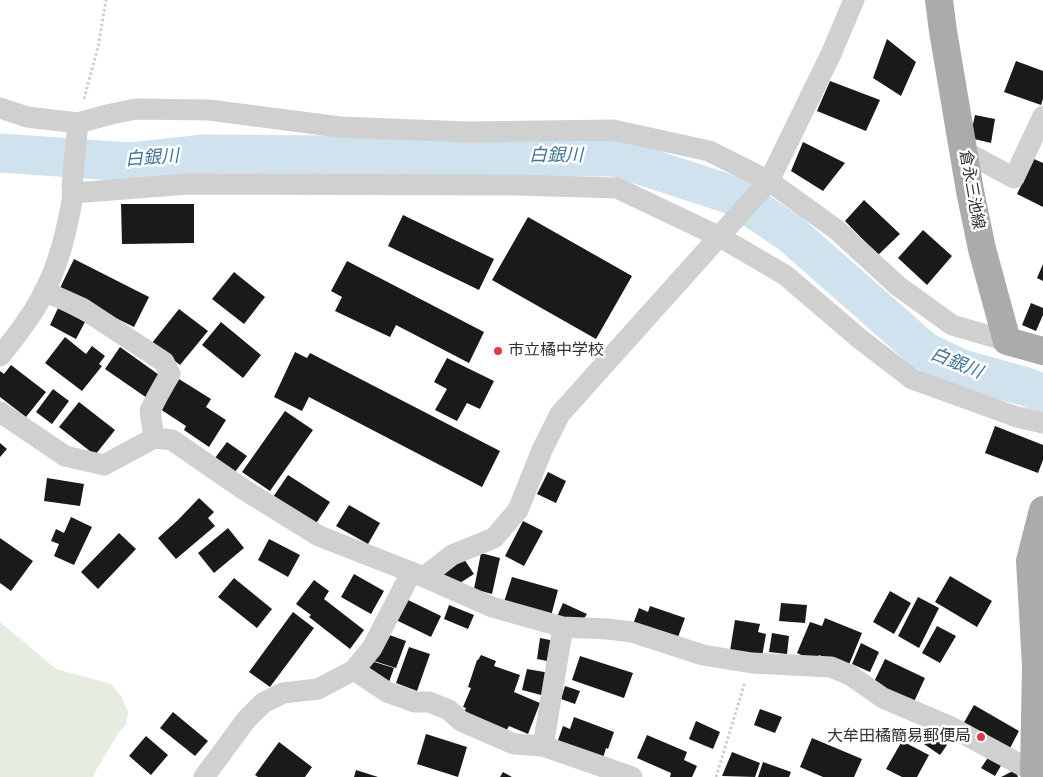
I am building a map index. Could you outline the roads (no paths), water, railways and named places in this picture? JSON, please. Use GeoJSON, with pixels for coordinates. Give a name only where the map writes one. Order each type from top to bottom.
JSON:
{"type":"FeatureCollection","features":[{"type":"Feature","properties":{"kind":"main road","name":"倉永三池線"},"geometry":{"type":"LineString","coordinates":[[939,0],[982,249],[1007,341]]}},
{"type":"Feature","properties":{"kind":"main road"},"geometry":{"type":"LineString","coordinates":[[1007,341],[1043,351]]}},
{"type":"Feature","properties":{"kind":"main road"},"geometry":{"type":"LineString","coordinates":[[1035,774],[1036,666],[1030,561],[1043,510]]}},
{"type":"Feature","properties":{"kind":"street"},"geometry":{"type":"LineString","coordinates":[[204,777],[246,720],[264,703],[283,693],[318,689],[354,670],[372,648],[418,575],[452,555],[494,538],[518,510],[542,450],[560,414],[769,180],[831,54],[854,0]]}},
{"type":"Feature","properties":{"kind":"street"},"geometry":{"type":"LineString","coordinates":[[0,108],[78,131],[110,114],[136,109],[209,110],[340,127],[468,132],[613,130],[709,150],[769,180],[837,230],[898,286],[952,324],[1007,341]]}},
{"type":"Feature","properties":{"kind":"street"},"geometry":{"type":"LineString","coordinates":[[964,151],[1014,178],[1043,116]]}},
{"type":"Feature","properties":{"kind":"street"},"geometry":{"type":"LineString","coordinates":[[0,356],[27,321],[44,291],[56,262],[66,233],[73,189],[78,131]]}},
{"type":"Feature","properties":{"kind":"street"},"geometry":{"type":"LineString","coordinates":[[73,189],[188,184],[518,185],[618,188],[720,237],[784,274],[860,339],[912,378],[1017,417],[1043,423]]}},
{"type":"Feature","properties":{"kind":"street"},"geometry":{"type":"LineString","coordinates":[[44,291],[82,308],[164,362],[170,374],[150,412],[154,438]]}},
{"type":"Feature","properties":{"kind":"street"},"geometry":{"type":"LineString","coordinates":[[0,412],[65,456],[104,465],[154,438],[172,440],[319,536],[418,575],[492,607],[563,627],[608,628],[632,632],[703,655],[752,663],[831,667],[850,675],[882,698],[951,727],[1035,774]]}},
{"type":"Feature","properties":{"kind":"street"},"geometry":{"type":"LineString","coordinates":[[543,746],[563,627]]}},
{"type":"Feature","properties":{"kind":"street"},"geometry":{"type":"LineString","coordinates":[[354,670],[387,692],[415,702],[429,702],[449,710],[461,721],[514,744],[543,746],[600,772],[632,777]]}},
{"type":"Feature","properties":{"kind":"waterway","name":"白銀川"},"geometry":{"type":"LineString","coordinates":[[0,153],[130,162],[205,154],[615,157],[735,196],[791,234],[924,351],[962,369],[1027,387],[1043,394]]}},
{"type":"Feature","properties":{"kind":"place","name":"市立橘中学校"},"geometry":{"type":"Point","coordinates":[498,351]}},
{"type":"Feature","properties":{"kind":"place","name":"大牟田橘簡易郵便局"},"geometry":{"type":"Point","coordinates":[981,737]}}]}
